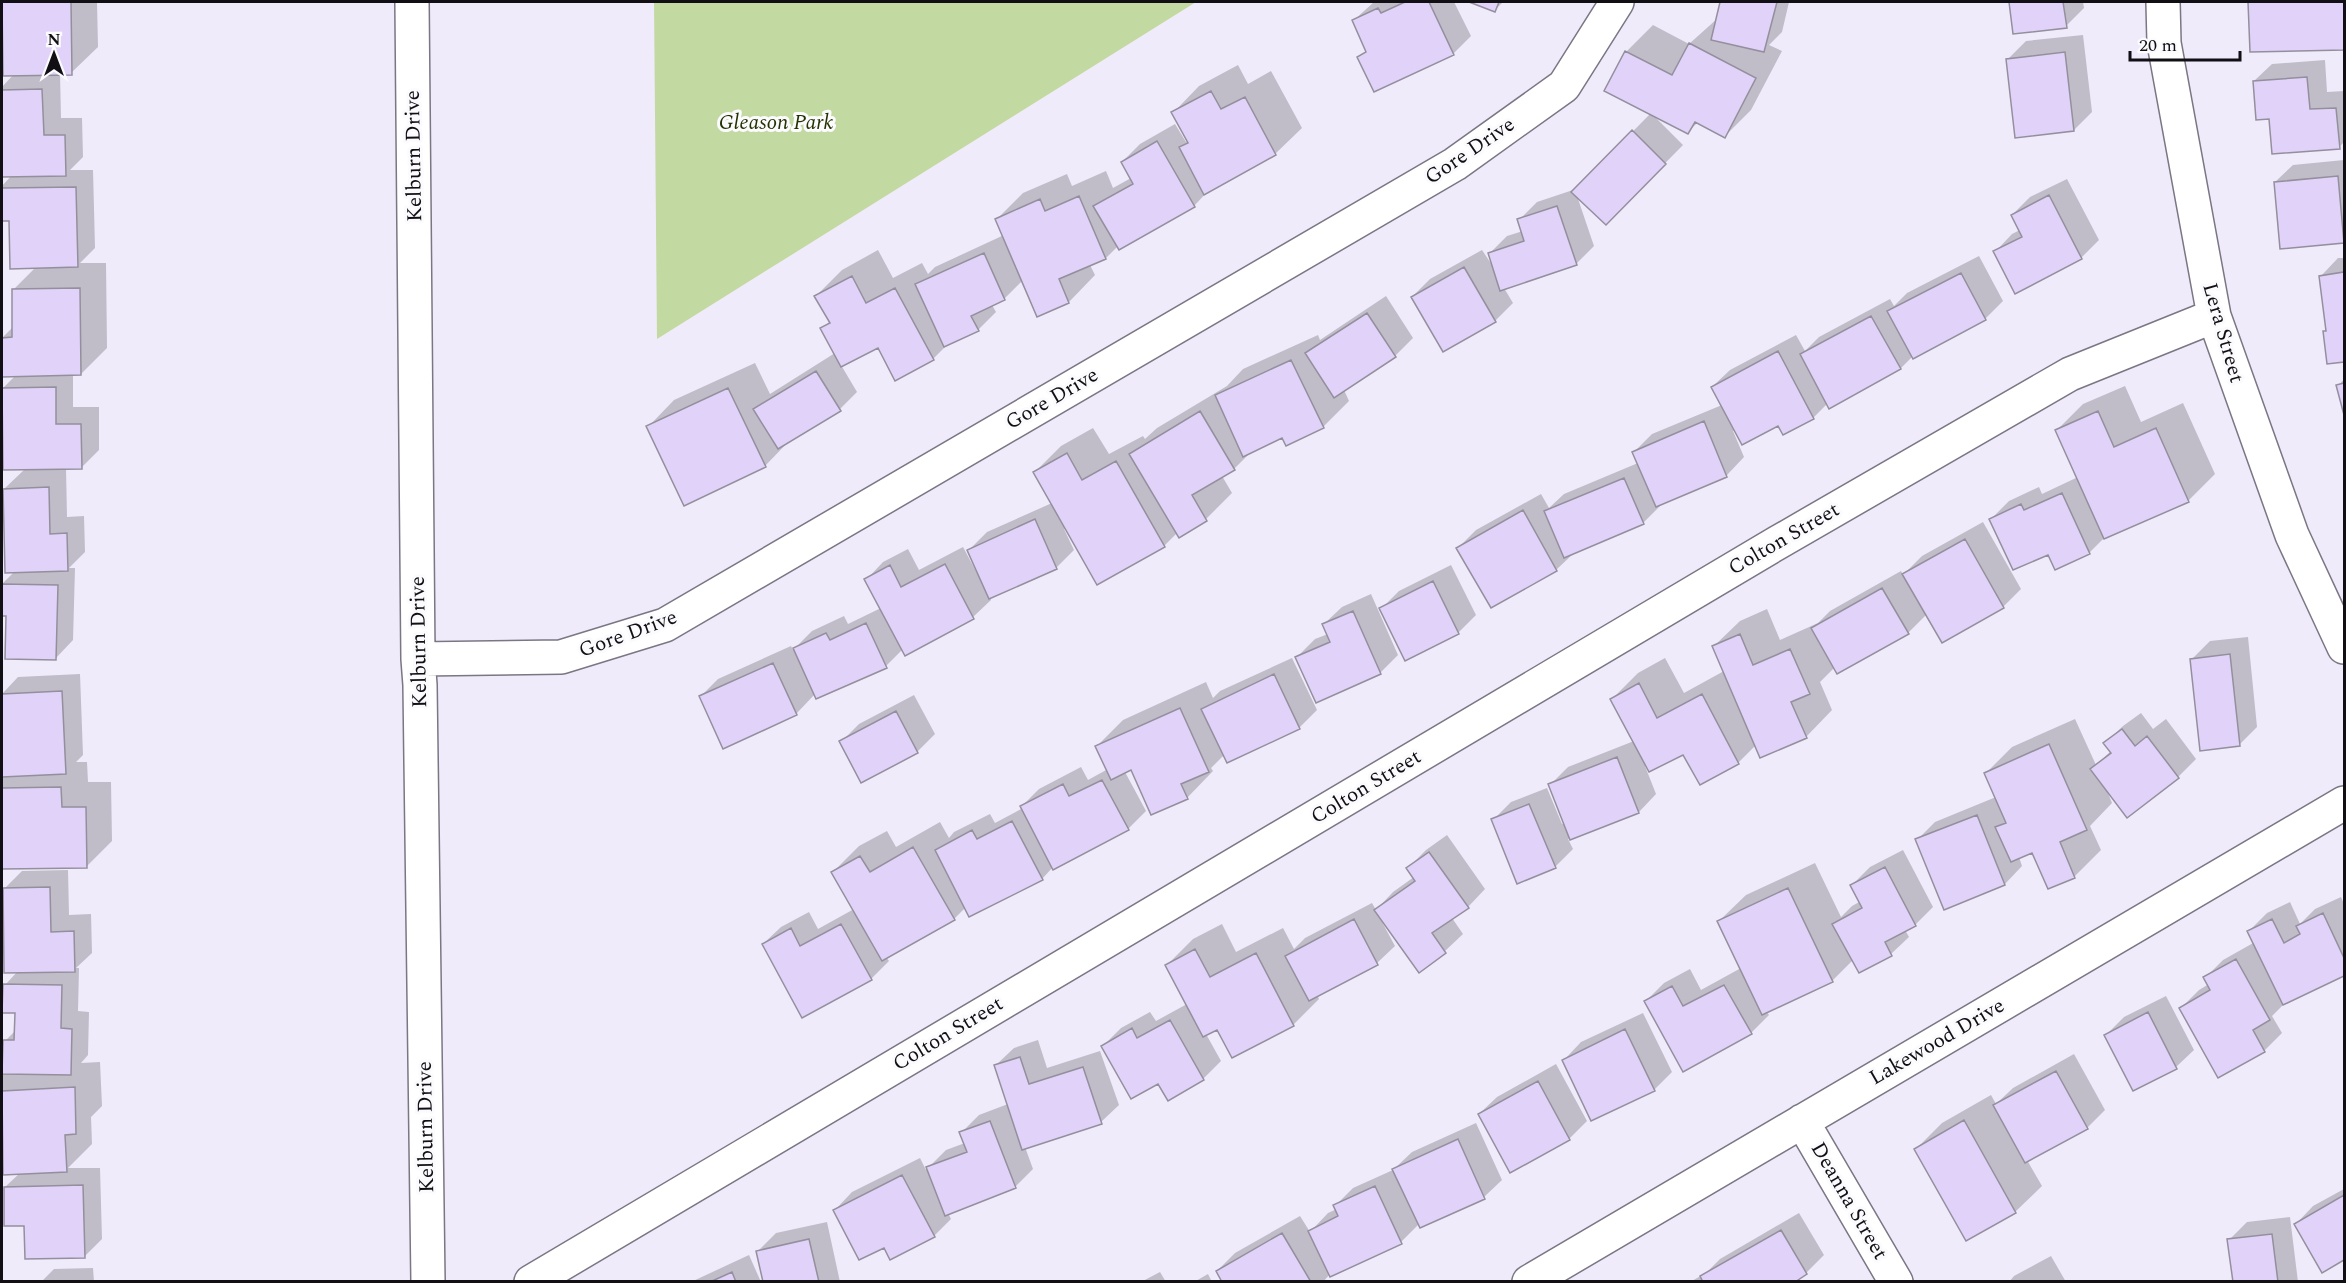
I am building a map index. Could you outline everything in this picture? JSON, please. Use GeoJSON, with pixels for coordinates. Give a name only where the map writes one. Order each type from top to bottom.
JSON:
{"type":"FeatureCollection","features":[{"type":"Feature","properties":{"kind":"street","name":"Kelburn Drive"},"geometry":{"type":"LineString","coordinates":[[412,2],[418,659],[428,1281]]}},
{"type":"Feature","properties":{"kind":"street","name":"Gore Drive"},"geometry":{"type":"LineString","coordinates":[[418,659],[561,657],[665,625],[1455,164],[1564,86],[1617,2]]}},
{"type":"Feature","properties":{"kind":"street","name":"Lera Street"},"geometry":{"type":"LineString","coordinates":[[2163,2],[2164,43],[2214,316],[2292,535],[2344,647]]}},
{"type":"Feature","properties":{"kind":"street","name":"Colton Street"},"geometry":{"type":"LineString","coordinates":[[531,1281],[1777,543],[2070,374],[2214,316]]}},
{"type":"Feature","properties":{"kind":"street","name":"Lakewood Drive"},"geometry":{"type":"LineString","coordinates":[[1529,1281],[2344,804]]}},
{"type":"Feature","properties":{"kind":"street","name":"Deanna Street"},"geometry":{"type":"LineString","coordinates":[[1802,1121],[1896,1281]]}},
{"type":"Feature","properties":{"kind":"green space","name":"Gleason Park"},"geometry":{"type":"Polygon","coordinates":[[[654,2],[1196,2],[657,339],[654,2]]]}},
{"type":"Feature","properties":{"kind":"building"},"geometry":{"type":"Polygon","coordinates":[[[2,2],[71,2],[72,75],[3,76],[2,2]]]}},
{"type":"Feature","properties":{"kind":"building"},"geometry":{"type":"Polygon","coordinates":[[[1405,2],[1429,2],[1454,55],[1374,92],[1357,57],[1366,52],[1352,20],[1378,8],[1381,13],[1405,2]]]}},
{"type":"Feature","properties":{"kind":"building"},"geometry":{"type":"Polygon","coordinates":[[[1469,2],[1499,2],[1495,12],[1469,2]]]}},
{"type":"Feature","properties":{"kind":"building"},"geometry":{"type":"Polygon","coordinates":[[[1720,2],[1777,2],[1764,52],[1711,40],[1720,2]]]}},
{"type":"Feature","properties":{"kind":"building"},"geometry":{"type":"Polygon","coordinates":[[[2009,2],[2063,2],[2067,28],[2013,34],[2009,2]]]}},
{"type":"Feature","properties":{"kind":"building"},"geometry":{"type":"Polygon","coordinates":[[[2248,2],[2344,2],[2344,50],[2250,52],[2248,2]]]}},
{"type":"Feature","properties":{"kind":"building"},"geometry":{"type":"Polygon","coordinates":[[[1689,43],[1756,78],[1725,138],[1695,122],[1688,134],[1604,91],[1625,51],[1672,75],[1689,43]]]}},
{"type":"Feature","properties":{"kind":"building"},"geometry":{"type":"Polygon","coordinates":[[[2065,52],[2074,131],[2015,138],[2006,59],[2065,52]]]}},
{"type":"Feature","properties":{"kind":"building"},"geometry":{"type":"Polygon","coordinates":[[[2307,77],[2310,109],[2336,108],[2340,149],[2272,154],[2269,119],[2256,120],[2253,81],[2307,77]]]}},
{"type":"Feature","properties":{"kind":"building"},"geometry":{"type":"Polygon","coordinates":[[[42,89],[44,135],[65,135],[66,176],[2,177],[2,90],[42,89]]]}},
{"type":"Feature","properties":{"kind":"building"},"geometry":{"type":"Polygon","coordinates":[[[1211,91],[1221,109],[1245,97],[1276,155],[1204,195],[1179,147],[1188,143],[1171,112],[1211,91]]]}},
{"type":"Feature","properties":{"kind":"building"},"geometry":{"type":"Polygon","coordinates":[[[1632,130],[1666,164],[1606,225],[1571,192],[1632,130]]]}},
{"type":"Feature","properties":{"kind":"building"},"geometry":{"type":"Polygon","coordinates":[[[1157,141],[1195,207],[1119,250],[1093,206],[1133,184],[1121,162],[1157,141]]]}},
{"type":"Feature","properties":{"kind":"building"},"geometry":{"type":"Polygon","coordinates":[[[2338,176],[2344,243],[2280,249],[2274,182],[2338,176]]]}},
{"type":"Feature","properties":{"kind":"building"},"geometry":{"type":"Polygon","coordinates":[[[76,187],[78,267],[10,269],[9,221],[2,221],[2,188],[76,187]]]}},
{"type":"Feature","properties":{"kind":"building"},"geometry":{"type":"Polygon","coordinates":[[[2049,195],[2082,259],[2015,294],[1993,251],[2022,237],[2011,215],[2049,195]]]}},
{"type":"Feature","properties":{"kind":"building"},"geometry":{"type":"Polygon","coordinates":[[[1079,196],[1106,259],[1059,279],[1069,303],[1037,317],[995,219],[1040,199],[1045,211],[1079,196]]]}},
{"type":"Feature","properties":{"kind":"building"},"geometry":{"type":"Polygon","coordinates":[[[1557,206],[1577,265],[1500,291],[1488,253],[1524,241],[1517,219],[1557,206]]]}},
{"type":"Feature","properties":{"kind":"building"},"geometry":{"type":"Polygon","coordinates":[[[984,253],[1005,300],[971,316],[979,331],[944,347],[915,284],[984,253]]]}},
{"type":"Feature","properties":{"kind":"building"},"geometry":{"type":"Polygon","coordinates":[[[1464,267],[1496,322],[1443,352],[1411,297],[1464,267]]]}},
{"type":"Feature","properties":{"kind":"building"},"geometry":{"type":"Polygon","coordinates":[[[2344,272],[2344,362],[2327,364],[2323,331],[2326,331],[2319,276],[2344,272]]]}},
{"type":"Feature","properties":{"kind":"building"},"geometry":{"type":"Polygon","coordinates":[[[1961,273],[1986,320],[1913,359],[1887,311],[1961,273]]]}},
{"type":"Feature","properties":{"kind":"building"},"geometry":{"type":"Polygon","coordinates":[[[852,276],[866,303],[895,288],[934,360],[895,381],[878,348],[841,367],[820,328],[830,323],[814,296],[852,276]]]}},
{"type":"Feature","properties":{"kind":"building"},"geometry":{"type":"Polygon","coordinates":[[[80,288],[81,375],[2,377],[2,338],[12,337],[12,289],[80,288]]]}},
{"type":"Feature","properties":{"kind":"building"},"geometry":{"type":"Polygon","coordinates":[[[1367,313],[1396,357],[1334,398],[1305,353],[1367,313]]]}},
{"type":"Feature","properties":{"kind":"building"},"geometry":{"type":"Polygon","coordinates":[[[1871,316],[1901,369],[1829,409],[1800,354],[1871,316]]]}},
{"type":"Feature","properties":{"kind":"building"},"geometry":{"type":"Polygon","coordinates":[[[1778,351],[1814,419],[1783,435],[1778,426],[1742,445],[1711,387],[1778,351]]]}},
{"type":"Feature","properties":{"kind":"building"},"geometry":{"type":"Polygon","coordinates":[[[1291,360],[1324,428],[1286,446],[1282,438],[1243,457],[1215,395],[1291,360]]]}},
{"type":"Feature","properties":{"kind":"building"},"geometry":{"type":"Polygon","coordinates":[[[816,371],[841,411],[778,449],[753,409],[816,371]]]}},
{"type":"Feature","properties":{"kind":"building"},"geometry":{"type":"Polygon","coordinates":[[[2344,383],[2344,415],[2336,385],[2344,383]]]}},
{"type":"Feature","properties":{"kind":"building"},"geometry":{"type":"Polygon","coordinates":[[[56,387],[56,424],[81,424],[82,469],[3,470],[2,388],[56,387]]]}},
{"type":"Feature","properties":{"kind":"building"},"geometry":{"type":"Polygon","coordinates":[[[728,388],[766,467],[684,506],[646,426],[728,388]]]}},
{"type":"Feature","properties":{"kind":"building"},"geometry":{"type":"Polygon","coordinates":[[[1200,411],[1235,470],[1192,495],[1207,521],[1179,538],[1129,454],[1200,411]]]}},
{"type":"Feature","properties":{"kind":"building"},"geometry":{"type":"Polygon","coordinates":[[[2098,411],[2114,447],[2156,428],[2189,502],[2104,539],[2055,430],[2098,411]]]}},
{"type":"Feature","properties":{"kind":"building"},"geometry":{"type":"Polygon","coordinates":[[[1704,421],[1727,477],[1656,507],[1632,452],[1704,421]]]}},
{"type":"Feature","properties":{"kind":"building"},"geometry":{"type":"Polygon","coordinates":[[[1067,453],[1082,480],[1116,461],[1165,547],[1097,585],[1033,472],[1067,453]]]}},
{"type":"Feature","properties":{"kind":"building"},"geometry":{"type":"Polygon","coordinates":[[[1624,478],[1644,524],[1564,558],[1544,511],[1624,478]]]}},
{"type":"Feature","properties":{"kind":"building"},"geometry":{"type":"Polygon","coordinates":[[[49,487],[50,534],[67,533],[68,571],[5,573],[3,489],[49,487]]]}},
{"type":"Feature","properties":{"kind":"building"},"geometry":{"type":"Polygon","coordinates":[[[2062,493],[2090,554],[2055,570],[2048,555],[2013,570],[1989,519],[2021,504],[2024,510],[2062,493]]]}},
{"type":"Feature","properties":{"kind":"building"},"geometry":{"type":"Polygon","coordinates":[[[1523,510],[1557,571],[1491,608],[1456,548],[1523,510]]]}},
{"type":"Feature","properties":{"kind":"building"},"geometry":{"type":"Polygon","coordinates":[[[1035,519],[1057,569],[989,599],[967,550],[1035,519]]]}},
{"type":"Feature","properties":{"kind":"building"},"geometry":{"type":"Polygon","coordinates":[[[1965,539],[2004,608],[1942,643],[1902,574],[1965,539]]]}},
{"type":"Feature","properties":{"kind":"building"},"geometry":{"type":"Polygon","coordinates":[[[945,564],[974,619],[905,656],[864,579],[890,565],[901,587],[945,564]]]}},
{"type":"Feature","properties":{"kind":"building"},"geometry":{"type":"Polygon","coordinates":[[[1433,581],[1459,634],[1405,661],[1379,608],[1433,581]]]}},
{"type":"Feature","properties":{"kind":"building"},"geometry":{"type":"Polygon","coordinates":[[[2,584],[58,585],[56,660],[5,659],[6,616],[2,616],[2,584]]]}},
{"type":"Feature","properties":{"kind":"building"},"geometry":{"type":"Polygon","coordinates":[[[1882,588],[1909,634],[1837,674],[1811,628],[1882,588]]]}},
{"type":"Feature","properties":{"kind":"building"},"geometry":{"type":"Polygon","coordinates":[[[1353,611],[1381,674],[1316,703],[1295,657],[1330,642],[1322,624],[1353,611]]]}},
{"type":"Feature","properties":{"kind":"building"},"geometry":{"type":"Polygon","coordinates":[[[866,623],[887,668],[816,699],[793,648],[826,633],[830,640],[866,623]]]}},
{"type":"Feature","properties":{"kind":"building"},"geometry":{"type":"Polygon","coordinates":[[[1740,634],[1753,665],[1790,649],[1810,694],[1791,702],[1807,738],[1760,758],[1712,646],[1740,634]]]}},
{"type":"Feature","properties":{"kind":"building"},"geometry":{"type":"Polygon","coordinates":[[[2230,654],[2240,746],[2200,751],[2190,659],[2230,654]]]}},
{"type":"Feature","properties":{"kind":"building"},"geometry":{"type":"Polygon","coordinates":[[[773,663],[797,715],[723,749],[699,696],[773,663]]]}},
{"type":"Feature","properties":{"kind":"building"},"geometry":{"type":"Polygon","coordinates":[[[1274,674],[1300,729],[1227,763],[1201,709],[1274,674]]]}},
{"type":"Feature","properties":{"kind":"building"},"geometry":{"type":"Polygon","coordinates":[[[1639,683],[1657,718],[1702,694],[1739,764],[1700,785],[1683,755],[1649,772],[1610,699],[1639,683]]]}},
{"type":"Feature","properties":{"kind":"building"},"geometry":{"type":"Polygon","coordinates":[[[62,691],[66,774],[2,777],[2,694],[62,691]]]}},
{"type":"Feature","properties":{"kind":"building"},"geometry":{"type":"Polygon","coordinates":[[[1180,708],[1209,772],[1181,784],[1188,799],[1151,815],[1131,770],[1111,780],[1095,746],[1180,708]]]}},
{"type":"Feature","properties":{"kind":"building"},"geometry":{"type":"Polygon","coordinates":[[[896,711],[918,753],[861,783],[839,741],[896,711]]]}},
{"type":"Feature","properties":{"kind":"building"},"geometry":{"type":"Polygon","coordinates":[[[2122,729],[2135,746],[2147,736],[2179,778],[2127,818],[2090,769],[2111,753],[2103,743],[2122,729]]]}},
{"type":"Feature","properties":{"kind":"building"},"geometry":{"type":"Polygon","coordinates":[[[2049,744],[2087,830],[2060,842],[2075,878],[2048,889],[2032,853],[2011,862],[1995,827],[2006,823],[1984,773],[2049,744]]]}},
{"type":"Feature","properties":{"kind":"building"},"geometry":{"type":"Polygon","coordinates":[[[1617,757],[1639,813],[1570,840],[1548,784],[1617,757]]]}},
{"type":"Feature","properties":{"kind":"building"},"geometry":{"type":"Polygon","coordinates":[[[1102,780],[1129,830],[1053,870],[1020,806],[1063,784],[1069,796],[1102,780]]]}},
{"type":"Feature","properties":{"kind":"building"},"geometry":{"type":"Polygon","coordinates":[[[61,787],[62,807],[86,807],[87,868],[2,869],[2,788],[61,787]]]}},
{"type":"Feature","properties":{"kind":"building"},"geometry":{"type":"Polygon","coordinates":[[[1529,804],[1556,868],[1517,884],[1491,819],[1529,804]]]}},
{"type":"Feature","properties":{"kind":"building"},"geometry":{"type":"Polygon","coordinates":[[[1977,815],[2005,885],[1944,910],[1915,839],[1977,815]]]}},
{"type":"Feature","properties":{"kind":"building"},"geometry":{"type":"Polygon","coordinates":[[[1012,821],[1043,880],[969,917],[935,850],[972,830],[977,839],[1012,821]]]}},
{"type":"Feature","properties":{"kind":"building"},"geometry":{"type":"Polygon","coordinates":[[[913,847],[955,920],[882,961],[831,872],[860,856],[870,872],[913,847]]]}},
{"type":"Feature","properties":{"kind":"building"},"geometry":{"type":"Polygon","coordinates":[[[1429,852],[1469,908],[1432,933],[1446,953],[1419,973],[1374,910],[1415,881],[1406,868],[1429,852]]]}},
{"type":"Feature","properties":{"kind":"building"},"geometry":{"type":"Polygon","coordinates":[[[1885,867],[1916,926],[1885,942],[1892,956],[1859,973],[1832,924],[1862,908],[1850,885],[1885,867]]]}},
{"type":"Feature","properties":{"kind":"building"},"geometry":{"type":"Polygon","coordinates":[[[50,887],[51,932],[74,931],[75,972],[4,973],[3,888],[50,887]]]}},
{"type":"Feature","properties":{"kind":"building"},"geometry":{"type":"Polygon","coordinates":[[[1788,888],[1833,982],[1762,1015],[1717,921],[1788,888]]]}},
{"type":"Feature","properties":{"kind":"building"},"geometry":{"type":"Polygon","coordinates":[[[2323,913],[2344,958],[2344,976],[2283,1005],[2247,931],[2272,919],[2284,943],[2300,934],[2296,926],[2323,913]]]}},
{"type":"Feature","properties":{"kind":"building"},"geometry":{"type":"Polygon","coordinates":[[[1354,919],[1378,965],[1309,1001],[1285,956],[1354,919]]]}},
{"type":"Feature","properties":{"kind":"building"},"geometry":{"type":"Polygon","coordinates":[[[841,924],[872,980],[802,1018],[762,944],[791,928],[800,946],[841,924]]]}},
{"type":"Feature","properties":{"kind":"building"},"geometry":{"type":"Polygon","coordinates":[[[1195,949],[1210,977],[1256,953],[1294,1026],[1232,1058],[1217,1030],[1203,1037],[1165,965],[1195,949]]]}},
{"type":"Feature","properties":{"kind":"building"},"geometry":{"type":"Polygon","coordinates":[[[2236,959],[2270,1020],[2253,1030],[2265,1052],[2218,1078],[2179,1008],[2210,990],[2203,977],[2236,959]]]}},
{"type":"Feature","properties":{"kind":"building"},"geometry":{"type":"Polygon","coordinates":[[[3,984],[62,985],[61,1028],[72,1029],[71,1075],[2,1074],[3,1040],[14,1040],[15,1013],[2,1013],[3,984]]]}},
{"type":"Feature","properties":{"kind":"building"},"geometry":{"type":"Polygon","coordinates":[[[1724,985],[1752,1034],[1683,1072],[1644,1001],[1672,986],[1683,1006],[1724,985]]]}},
{"type":"Feature","properties":{"kind":"building"},"geometry":{"type":"Polygon","coordinates":[[[2148,1012],[2177,1069],[2133,1091],[2104,1035],[2148,1012]]]}},
{"type":"Feature","properties":{"kind":"building"},"geometry":{"type":"Polygon","coordinates":[[[1170,1020],[1204,1080],[1168,1101],[1158,1084],[1131,1099],[1101,1046],[1132,1028],[1137,1038],[1170,1020]]]}},
{"type":"Feature","properties":{"kind":"building"},"geometry":{"type":"Polygon","coordinates":[[[1625,1029],[1655,1091],[1591,1121],[1562,1060],[1625,1029]]]}},
{"type":"Feature","properties":{"kind":"building"},"geometry":{"type":"Polygon","coordinates":[[[1020,1057],[1029,1084],[1083,1067],[1102,1124],[1022,1150],[994,1065],[1020,1057]]]}},
{"type":"Feature","properties":{"kind":"building"},"geometry":{"type":"Polygon","coordinates":[[[2056,1071],[2088,1129],[2025,1163],[1993,1105],[2056,1071]]]}},
{"type":"Feature","properties":{"kind":"building"},"geometry":{"type":"Polygon","coordinates":[[[1538,1081],[1570,1140],[1510,1173],[1478,1114],[1538,1081]]]}},
{"type":"Feature","properties":{"kind":"building"},"geometry":{"type":"Polygon","coordinates":[[[75,1087],[76,1134],[65,1135],[67,1172],[3,1175],[2,1091],[75,1087]]]}},
{"type":"Feature","properties":{"kind":"building"},"geometry":{"type":"Polygon","coordinates":[[[1964,1120],[2016,1213],[1966,1241],[1914,1149],[1964,1120]]]}},
{"type":"Feature","properties":{"kind":"building"},"geometry":{"type":"Polygon","coordinates":[[[990,1121],[1016,1188],[945,1216],[926,1167],[967,1152],[959,1132],[990,1121]]]}},
{"type":"Feature","properties":{"kind":"building"},"geometry":{"type":"Polygon","coordinates":[[[1458,1139],[1485,1199],[1420,1228],[1392,1169],[1458,1139]]]}},
{"type":"Feature","properties":{"kind":"building"},"geometry":{"type":"Polygon","coordinates":[[[902,1175],[935,1237],[890,1260],[884,1248],[859,1260],[833,1210],[902,1175]]]}},
{"type":"Feature","properties":{"kind":"building"},"geometry":{"type":"Polygon","coordinates":[[[83,1185],[85,1258],[25,1259],[24,1226],[4,1226],[4,1187],[83,1185]]]}},
{"type":"Feature","properties":{"kind":"building"},"geometry":{"type":"Polygon","coordinates":[[[1375,1186],[1402,1244],[1330,1277],[1308,1231],[1338,1216],[1333,1205],[1375,1186]]]}},
{"type":"Feature","properties":{"kind":"building"},"geometry":{"type":"Polygon","coordinates":[[[2344,1195],[2344,1260],[2322,1273],[2294,1224],[2344,1195]]]}},
{"type":"Feature","properties":{"kind":"building"},"geometry":{"type":"Polygon","coordinates":[[[1781,1230],[1807,1274],[1795,1282],[1703,1282],[1700,1276],[1781,1230]]]}},
{"type":"Feature","properties":{"kind":"building"},"geometry":{"type":"Polygon","coordinates":[[[1282,1233],[1311,1282],[1222,1282],[1216,1271],[1282,1233]]]}},
{"type":"Feature","properties":{"kind":"building"},"geometry":{"type":"Polygon","coordinates":[[[2272,1234],[2278,1282],[2233,1282],[2227,1239],[2272,1234]]]}},
{"type":"Feature","properties":{"kind":"building"},"geometry":{"type":"Polygon","coordinates":[[[809,1239],[819,1282],[763,1282],[756,1251],[809,1239]]]}},
{"type":"Feature","properties":{"kind":"building"},"geometry":{"type":"Polygon","coordinates":[[[732,1272],[736,1282],[710,1282],[732,1272]]]}}]}
